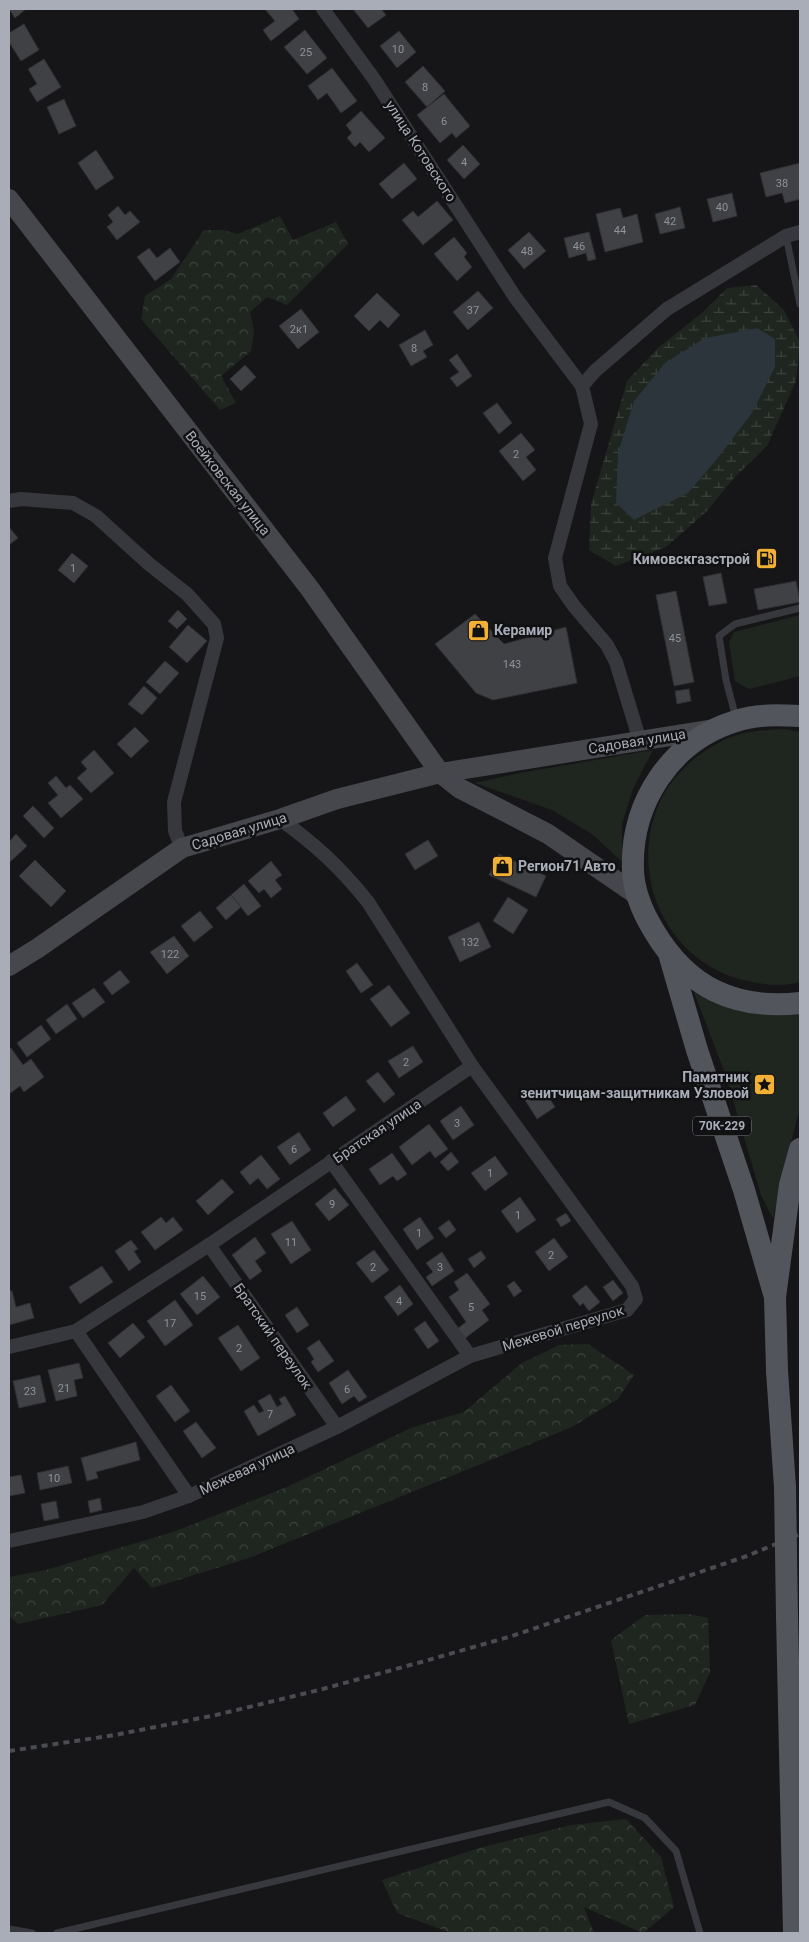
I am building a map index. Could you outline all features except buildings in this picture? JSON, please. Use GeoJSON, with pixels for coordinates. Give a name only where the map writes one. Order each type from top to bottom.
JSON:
{"type":"FeatureCollection","features":[{"type":"Feature","properties":{"kind":"main road","name":"Воейковская улица"},"geometry":{"type":"LineString","coordinates":[[9,199],[310,589],[440,773]]}},
{"type":"Feature","properties":{"kind":"main road","name":"70К-229"},"geometry":{"type":"LineString","coordinates":[[800,705],[777,714],[737,720],[716,728],[679,753],[664,769],[649,794],[636,829],[633,851],[633,873],[637,895],[648,922],[669,956],[687,974],[720,993],[740,1000],[761,1004],[783,1005],[800,1003]]}},
{"type":"Feature","properties":{"kind":"main road","name":"70К-229"},"geometry":{"type":"LineString","coordinates":[[777,714],[800,716]]}},
{"type":"Feature","properties":{"kind":"main road","name":"Садовая улица"},"geometry":{"type":"LineString","coordinates":[[9,966],[182,848],[280,819],[337,799],[440,773],[716,728]]}},
{"type":"Feature","properties":{"kind":"main road"},"geometry":{"type":"LineString","coordinates":[[440,773],[459,788],[548,834],[637,895]]}},
{"type":"Feature","properties":{"kind":"main road","name":"70К-229"},"geometry":{"type":"LineString","coordinates":[[669,956],[697,1050],[744,1190],[775,1298]]}},
{"type":"Feature","properties":{"kind":"main road","name":"70К-229"},"geometry":{"type":"LineString","coordinates":[[794,1933],[784,1487],[775,1298],[790,1185],[800,1150]]}},
{"type":"Feature","properties":{"kind":"street","name":"улица Котовского"},"geometry":{"type":"LineString","coordinates":[[323,9],[374,78],[515,297],[582,386]]}},
{"type":"Feature","properties":{"kind":"street"},"geometry":{"type":"LineString","coordinates":[[640,741],[616,662],[607,645],[574,606],[560,586],[555,558],[591,424],[582,386],[595,371],[668,309],[786,236],[800,232]]}},
{"type":"Feature","properties":{"kind":"street"},"geometry":{"type":"LineString","coordinates":[[9,502],[22,500],[73,503],[96,516],[149,564],[187,594],[214,624],[217,638],[174,802],[175,831],[182,848]]}},
{"type":"Feature","properties":{"kind":"street"},"geometry":{"type":"LineString","coordinates":[[280,819],[316,845],[348,877],[363,896],[472,1066]]}},
{"type":"Feature","properties":{"kind":"street","name":"Братская улица"},"geometry":{"type":"LineString","coordinates":[[9,1347],[76,1331],[209,1245],[472,1066]]}},
{"type":"Feature","properties":{"kind":"street","name":"Межевой переулок"},"geometry":{"type":"LineString","coordinates":[[470,1356],[627,1310],[636,1299],[632,1286],[472,1066]]}},
{"type":"Feature","properties":{"kind":"street"},"geometry":{"type":"LineString","coordinates":[[331,1162],[470,1356]]}},
{"type":"Feature","properties":{"kind":"street","name":"Братский переулок"},"geometry":{"type":"LineString","coordinates":[[209,1245],[337,1427]]}},
{"type":"Feature","properties":{"kind":"street"},"geometry":{"type":"LineString","coordinates":[[76,1331],[189,1496]]}},
{"type":"Feature","properties":{"kind":"street","name":"Межевая улица"},"geometry":{"type":"LineString","coordinates":[[9,1541],[143,1512],[189,1496],[337,1427],[470,1356]]}},
{"type":"Feature","properties":{"kind":"lane"},"geometry":{"type":"LineString","coordinates":[[786,236],[800,304]]}},
{"type":"Feature","properties":{"kind":"lane"},"geometry":{"type":"LineString","coordinates":[[737,720],[726,680],[719,636],[735,624],[800,608]]}},
{"type":"Feature","properties":{"kind":"lane"},"geometry":{"type":"LineString","coordinates":[[57,1933],[609,1802],[645,1818],[676,1851],[700,1933]]}},
{"type":"Feature","properties":{"kind":"lane"},"geometry":{"type":"LineString","coordinates":[[9,1929],[32,1933]]}},
{"type":"Feature","properties":{"kind":"green space"},"geometry":{"type":"Polygon","coordinates":[[[280,216],[293,240],[336,222],[348,244],[287,305],[267,297],[250,312],[254,331],[251,351],[221,376],[236,403],[220,410],[141,319],[145,296],[171,279],[204,230],[223,230],[238,234],[280,216]]]}},
{"type":"Feature","properties":{"kind":"green space"},"geometry":{"type":"Polygon","coordinates":[[[756,285],[784,310],[800,342],[796,381],[767,446],[734,478],[706,512],[666,547],[616,566],[589,550],[591,504],[627,381],[659,347],[703,312],[727,288],[756,285]],[[757,328],[735,333],[688,493],[757,328]]]}},
{"type":"Feature","properties":{"kind":"green space"},"geometry":{"type":"Polygon","coordinates":[[[800,615],[800,676],[749,689],[735,681],[729,642],[734,632],[800,615]]]}},
{"type":"Feature","properties":{"kind":"green space"},"geometry":{"type":"Polygon","coordinates":[[[785,729],[800,732],[800,982],[774,985],[748,981],[720,972],[696,957],[677,937],[662,914],[652,888],[648,860],[650,832],[659,804],[670,784],[685,767],[712,746],[729,738],[753,732],[785,729]]]}},
{"type":"Feature","properties":{"kind":"green space"},"geometry":{"type":"Polygon","coordinates":[[[653,750],[633,789],[622,824],[622,862],[592,834],[552,810],[475,783],[520,773],[653,750]]]}},
{"type":"Feature","properties":{"kind":"green space"},"geometry":{"type":"Polygon","coordinates":[[[692,987],[737,1011],[800,1014],[800,1110],[773,1219],[761,1195],[726,1076],[692,987]]]}},
{"type":"Feature","properties":{"kind":"green space"},"geometry":{"type":"Polygon","coordinates":[[[588,1344],[634,1375],[618,1399],[572,1427],[249,1558],[152,1588],[134,1568],[102,1605],[18,1624],[9,1616],[9,1577],[46,1570],[176,1531],[287,1487],[411,1428],[464,1412],[522,1363],[559,1345],[588,1344]]]}},
{"type":"Feature","properties":{"kind":"green space"},"geometry":{"type":"Polygon","coordinates":[[[688,1614],[708,1618],[710,1672],[695,1705],[629,1724],[611,1640],[645,1615],[688,1614]]]}},
{"type":"Feature","properties":{"kind":"green space"},"geometry":{"type":"Polygon","coordinates":[[[626,1819],[661,1857],[674,1907],[643,1933],[584,1907],[594,1933],[451,1933],[397,1913],[382,1880],[479,1848],[571,1825],[626,1819]]]}},
{"type":"Feature","properties":{"kind":"shaded area"},"geometry":{"type":"Polygon","coordinates":[[[757,328],[775,339],[775,367],[752,413],[688,493],[634,520],[616,503],[618,453],[634,401],[665,363],[705,338],[757,328]]]}},
{"type":"Feature","properties":{"kind":"railway"},"geometry":{"type":"LineString","coordinates":[[9,1751],[115,1735],[216,1715],[319,1690],[425,1661],[512,1636],[747,1556],[800,1534]]}},
{"type":"Feature","properties":{"kind":"place","name":"Кимовскгазстрой"},"geometry":{"type":"Point","coordinates":[766,559]}},
{"type":"Feature","properties":{"kind":"place","name":"Керамир"},"geometry":{"type":"Point","coordinates":[478,630]}},
{"type":"Feature","properties":{"kind":"place","name":"Регион71 Авто"},"geometry":{"type":"Point","coordinates":[502,866]}},
{"type":"Feature","properties":{"kind":"place","name":"Памятник зенитчицам-защитникам Узловой"},"geometry":{"type":"Point","coordinates":[765,1085]}}]}
